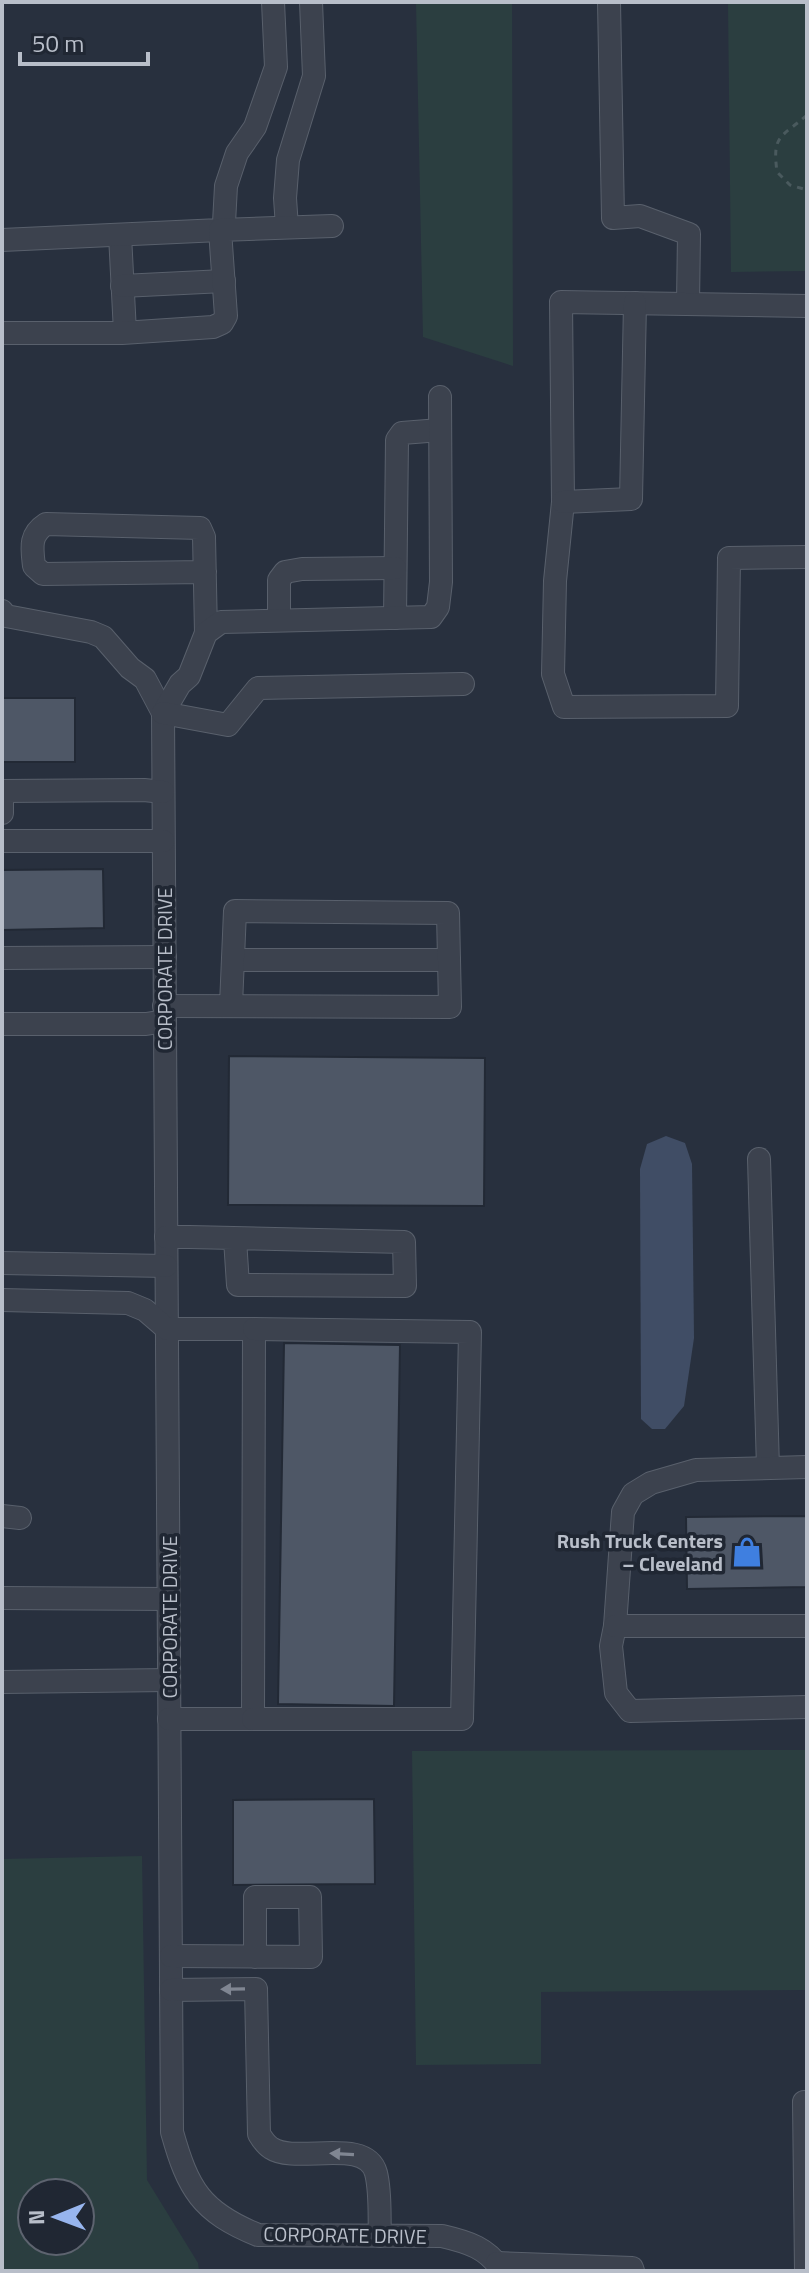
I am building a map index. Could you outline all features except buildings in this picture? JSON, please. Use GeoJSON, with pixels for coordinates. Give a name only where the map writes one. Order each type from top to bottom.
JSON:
{"type":"FeatureCollection","features":[{"type":"Feature","properties":{"kind":"street"},"geometry":{"type":"LineString","coordinates":[[2,333],[125,332],[213,327],[222,323],[226,316],[220,230],[224,223],[226,186],[237,153],[255,127],[276,67],[273,2]]}},
{"type":"Feature","properties":{"kind":"street"},"geometry":{"type":"LineString","coordinates":[[287,227],[285,198],[288,160],[314,76],[311,2]]}},
{"type":"Feature","properties":{"kind":"street"},"geometry":{"type":"LineString","coordinates":[[609,2],[613,218],[640,216],[689,234],[688,303]]}},
{"type":"Feature","properties":{"kind":"street"},"geometry":{"type":"LineString","coordinates":[[2,240],[332,226]]}},
{"type":"Feature","properties":{"kind":"street"},"geometry":{"type":"LineString","coordinates":[[120,235],[125,332]]}},
{"type":"Feature","properties":{"kind":"street"},"geometry":{"type":"LineString","coordinates":[[122,286],[224,281]]}},
{"type":"Feature","properties":{"kind":"street"},"geometry":{"type":"LineString","coordinates":[[807,306],[561,302],[563,502],[555,581],[553,674],[564,707],[727,706],[729,558],[807,557]]}},
{"type":"Feature","properties":{"kind":"street"},"geometry":{"type":"LineString","coordinates":[[563,502],[631,499],[635,303]]}},
{"type":"Feature","properties":{"kind":"street"},"geometry":{"type":"LineString","coordinates":[[206,633],[221,622],[431,617],[438,607],[441,582],[440,397]]}},
{"type":"Feature","properties":{"kind":"street"},"geometry":{"type":"LineString","coordinates":[[395,618],[397,440],[402,433],[440,430]]}},
{"type":"Feature","properties":{"kind":"street"},"geometry":{"type":"LineString","coordinates":[[163,713],[180,684],[189,676],[206,633],[205,572],[204,537],[200,528],[46,524],[36,531],[31,542],[34,566],[43,574],[205,572]]}},
{"type":"Feature","properties":{"kind":"street"},"geometry":{"type":"LineString","coordinates":[[279,620],[279,580],[285,572],[395,568]]}},
{"type":"Feature","properties":{"kind":"street"},"geometry":{"type":"LineString","coordinates":[[2,611],[6,616],[103,637],[130,668],[145,679],[163,713]]}},
{"type":"Feature","properties":{"kind":"street"},"geometry":{"type":"LineString","coordinates":[[163,713],[228,725],[258,688],[463,684]]}},
{"type":"Feature","properties":{"kind":"street","name":"CORPORATE DRIVE"},"geometry":{"type":"LineString","coordinates":[[163,713],[172,2132],[181,2166],[196,2193],[212,2212],[233,2225],[258,2235],[442,2236],[486,2251],[499,2268]]}},
{"type":"Feature","properties":{"kind":"street"},"geometry":{"type":"LineString","coordinates":[[2,813],[2,791],[163,792]]}},
{"type":"Feature","properties":{"kind":"street"},"geometry":{"type":"LineString","coordinates":[[2,841],[163,841]]}},
{"type":"Feature","properties":{"kind":"street"},"geometry":{"type":"LineString","coordinates":[[2,1024],[146,1024],[164,1013],[231,1005],[450,1007],[448,913],[235,911],[231,1005]]}},
{"type":"Feature","properties":{"kind":"street"},"geometry":{"type":"LineString","coordinates":[[2,958],[165,957]]}},
{"type":"Feature","properties":{"kind":"street"},"geometry":{"type":"LineString","coordinates":[[233,960],[449,960]]}},
{"type":"Feature","properties":{"kind":"street"},"geometry":{"type":"LineString","coordinates":[[759,1159],[768,1468]]}},
{"type":"Feature","properties":{"kind":"street"},"geometry":{"type":"LineString","coordinates":[[166,1237],[404,1242],[405,1286],[238,1285],[235,1239]]}},
{"type":"Feature","properties":{"kind":"street"},"geometry":{"type":"LineString","coordinates":[[2,1263],[166,1266]]}},
{"type":"Feature","properties":{"kind":"street"},"geometry":{"type":"LineString","coordinates":[[2,1300],[128,1303],[145,1310],[167,1329],[470,1332],[462,1719],[169,1719]]}},
{"type":"Feature","properties":{"kind":"street"},"geometry":{"type":"LineString","coordinates":[[253,1719],[254,1329]]}},
{"type":"Feature","properties":{"kind":"street"},"geometry":{"type":"LineString","coordinates":[[807,1467],[696,1470],[651,1483],[633,1494],[623,1512],[611,1646],[616,1693],[630,1711],[807,1707]]}},
{"type":"Feature","properties":{"kind":"street"},"geometry":{"type":"LineString","coordinates":[[2,1598],[168,1599]]}},
{"type":"Feature","properties":{"kind":"street"},"geometry":{"type":"LineString","coordinates":[[615,1626],[807,1626]]}},
{"type":"Feature","properties":{"kind":"street"},"geometry":{"type":"LineString","coordinates":[[2,1682],[169,1680]]}},
{"type":"Feature","properties":{"kind":"street"},"geometry":{"type":"LineString","coordinates":[[171,1956],[255,1957]]}},
{"type":"Feature","properties":{"kind":"street"},"geometry":{"type":"LineString","coordinates":[[171,1990],[256,1989],[259,2134],[268,2147],[280,2153],[352,2154],[366,2159],[376,2172],[380,2236]]}},
{"type":"Feature","properties":{"kind":"street"},"geometry":{"type":"LineString","coordinates":[[806,2271],[804,2102],[807,2102]]}},
{"type":"Feature","properties":{"kind":"street"},"geometry":{"type":"LineString","coordinates":[[499,2268],[632,2268],[633,2271]]}},
{"type":"Feature","properties":{"kind":"path"},"geometry":{"type":"LineString","coordinates":[[807,2],[807,30]]}},
{"type":"Feature","properties":{"kind":"path"},"geometry":{"type":"LineString","coordinates":[[807,115],[780,136],[774,150],[777,172],[790,185],[807,190]]}},
{"type":"Feature","properties":{"kind":"shaded area"},"geometry":{"type":"Polygon","coordinates":[[[416,2],[512,2],[513,366],[423,337],[416,2]]]}},
{"type":"Feature","properties":{"kind":"shaded area"},"geometry":{"type":"Polygon","coordinates":[[[728,2],[807,2],[807,271],[731,272],[728,2]]]}},
{"type":"Feature","properties":{"kind":"shaded area"},"geometry":{"type":"Polygon","coordinates":[[[807,1750],[807,1990],[541,1992],[541,2064],[416,2065],[412,1751],[807,1750]]]}},
{"type":"Feature","properties":{"kind":"shaded area"},"geometry":{"type":"Polygon","coordinates":[[[142,1856],[147,2180],[198,2263],[199,2271],[2,2271],[2,1859],[142,1856]]]}},
{"type":"Feature","properties":{"kind":"water"},"geometry":{"type":"Polygon","coordinates":[[[666,1136],[685,1143],[692,1164],[694,1338],[684,1406],[665,1429],[652,1429],[641,1419],[640,1169],[647,1144],[666,1136]]]}},
{"type":"Feature","properties":{"kind":"place","name":"Rush Truck Centers – Cleveland"},"geometry":{"type":"Point","coordinates":[747,1552]}}]}
